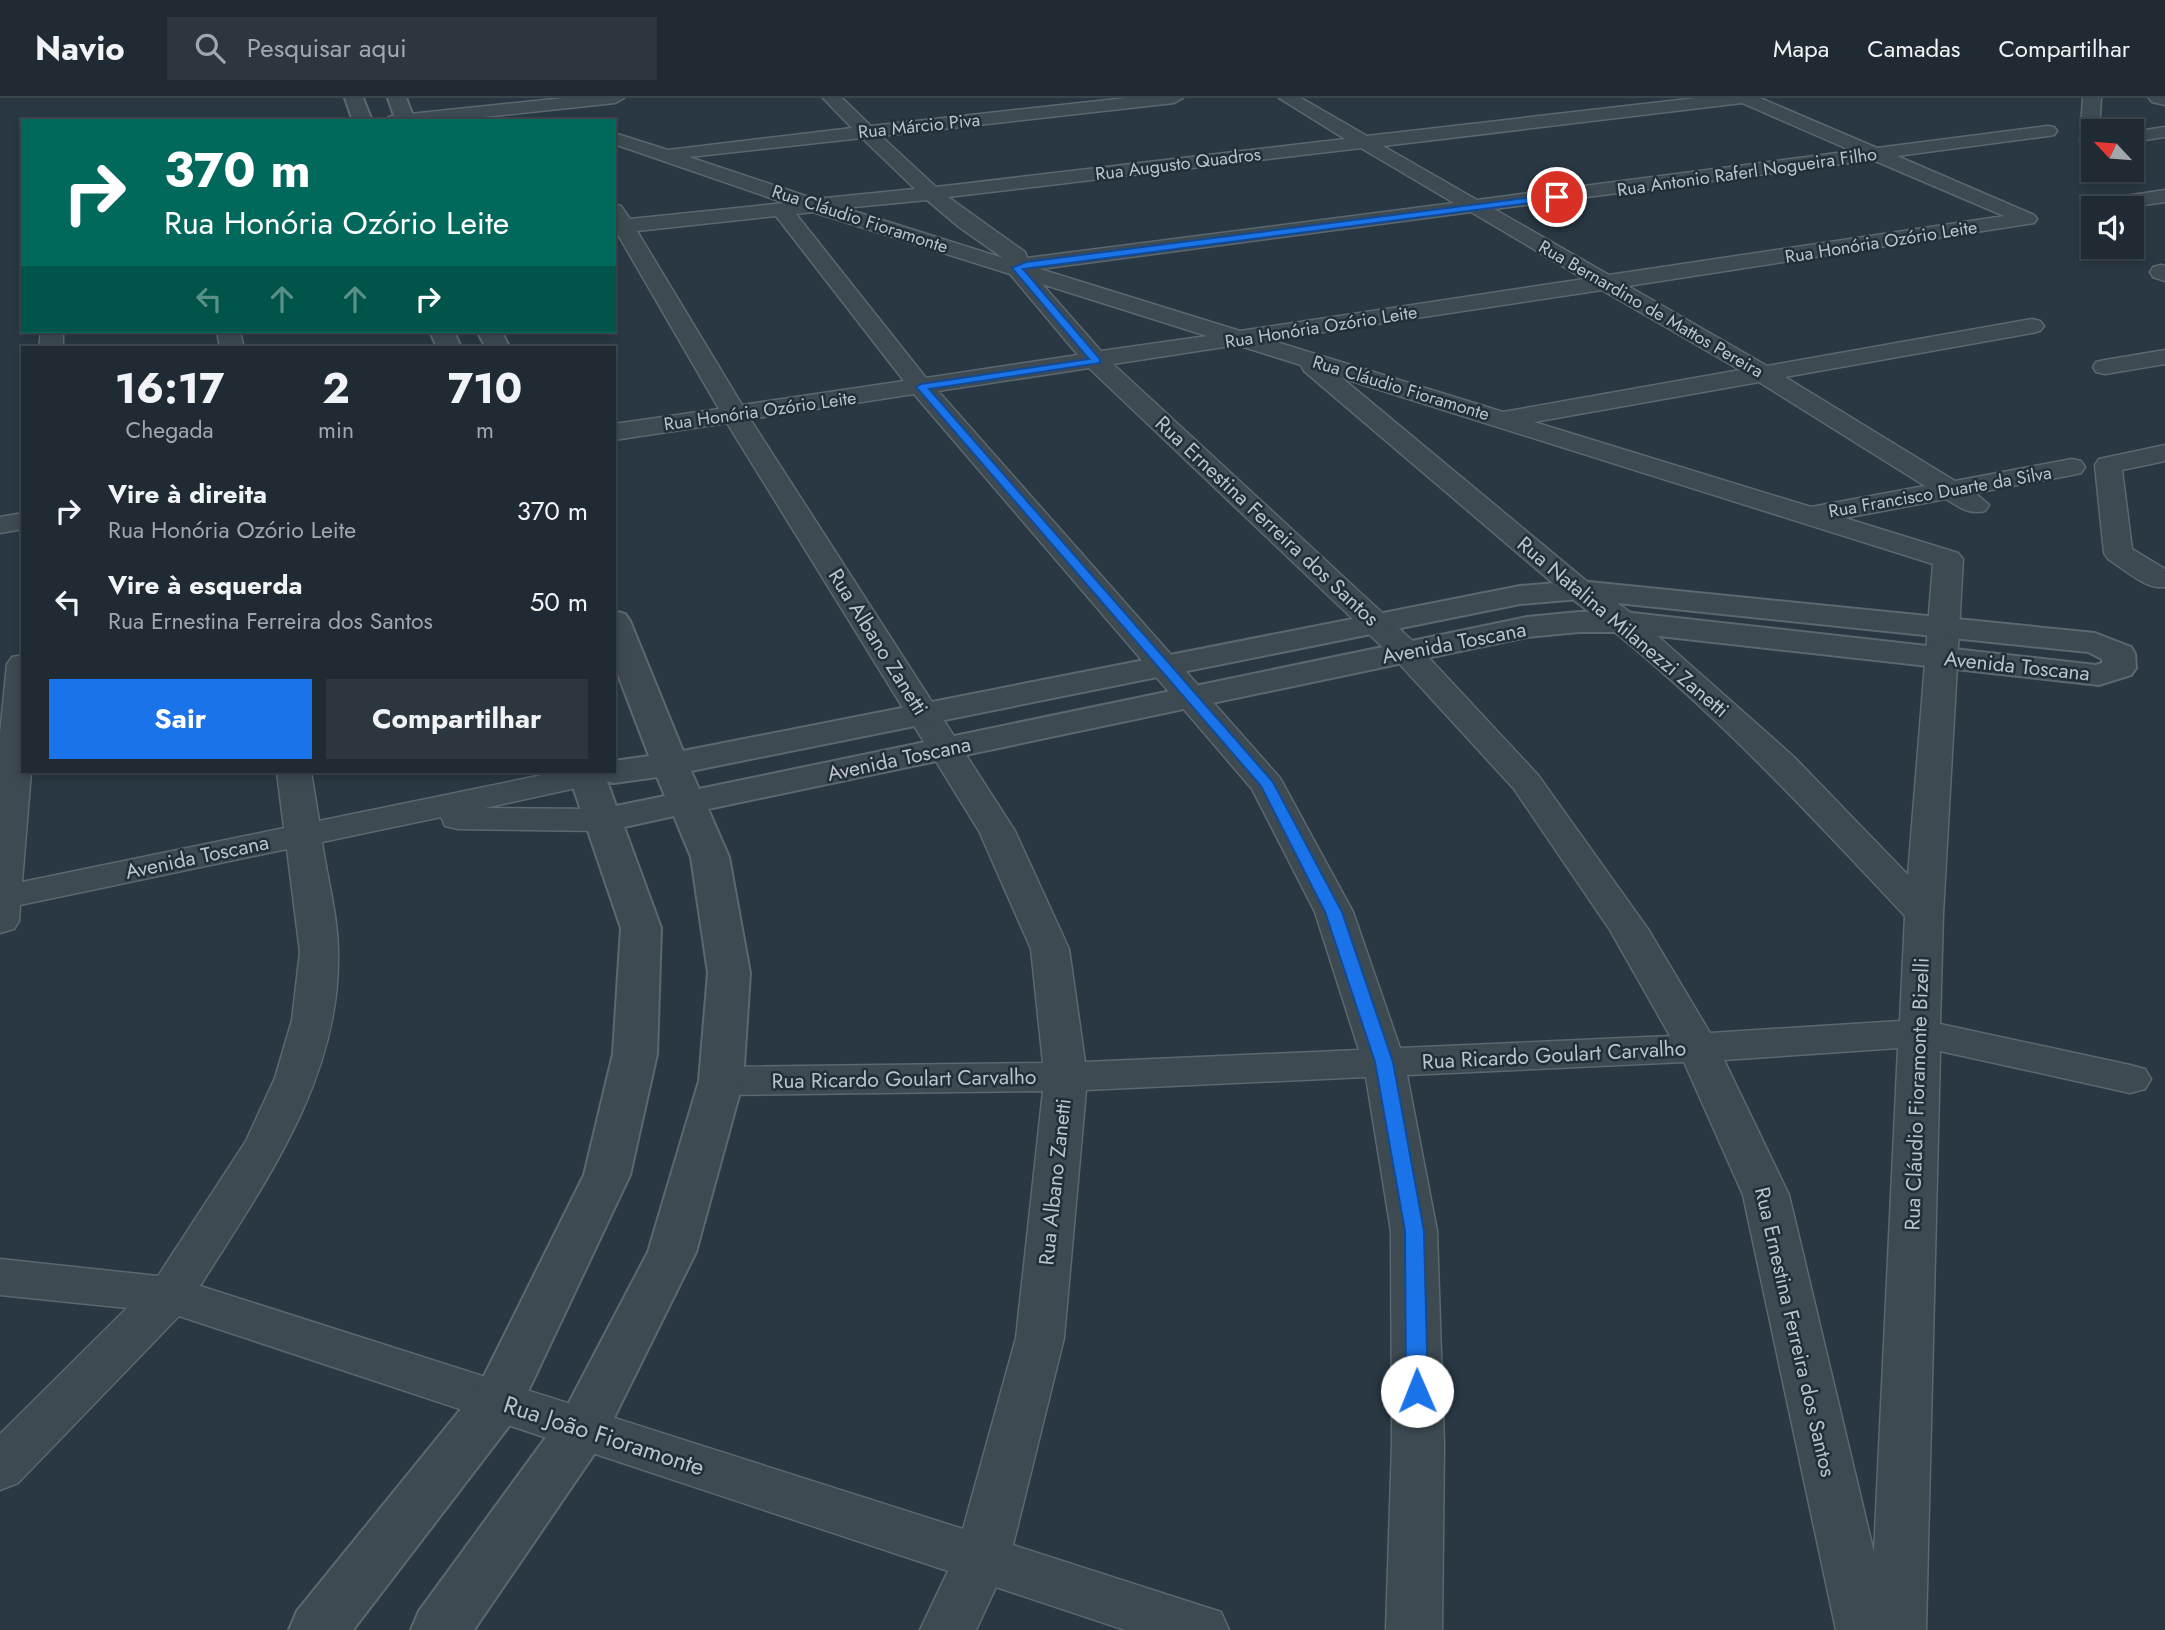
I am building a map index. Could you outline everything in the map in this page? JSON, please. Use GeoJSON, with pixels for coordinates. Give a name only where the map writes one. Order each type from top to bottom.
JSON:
{"type":"FeatureCollection","features":[{"type":"Feature","properties":{"kind":"street"},"geometry":{"type":"LineString","coordinates":[[354,98],[362,119]]}},
{"type":"Feature","properties":{"kind":"street"},"geometry":{"type":"LineString","coordinates":[[397,98],[401,119]]}},
{"type":"Feature","properties":{"kind":"street"},"geometry":{"type":"LineString","coordinates":[[411,119],[615,98]]}},
{"type":"Feature","properties":{"kind":"street"},"geometry":{"type":"LineString","coordinates":[[832,98],[932,193],[1023,266]]}},
{"type":"Feature","properties":{"kind":"street","name":"Rua Márcio Piva"},"geometry":{"type":"LineString","coordinates":[[663,154],[1174,98]]}},
{"type":"Feature","properties":{"kind":"street","name":"Rua Bernardino de Mattos Pereira"},"geometry":{"type":"LineString","coordinates":[[1288,98],[1760,372],[1975,505]]}},
{"type":"Feature","properties":{"kind":"street"},"geometry":{"type":"LineString","coordinates":[[1743,98],[1876,154]]}},
{"type":"Feature","properties":{"kind":"street","name":"Rua Augusto Quadros"},"geometry":{"type":"LineString","coordinates":[[617,221],[932,193],[1743,98]]}},
{"type":"Feature","properties":{"kind":"street"},"geometry":{"type":"LineString","coordinates":[[2092,98],[2092,119]]}},
{"type":"Feature","properties":{"kind":"street"},"geometry":{"type":"LineString","coordinates":[[2158,98],[2165,100]]}},
{"type":"Feature","properties":{"kind":"street"},"geometry":{"type":"LineString","coordinates":[[525,107],[554,119]]}},
{"type":"Feature","properties":{"kind":"street","name":"Rua Antonio Raferl Nogueira Filho"},"geometry":{"type":"LineString","coordinates":[[1023,266],[2048,131]]}},
{"type":"Feature","properties":{"kind":"street"},"geometry":{"type":"LineString","coordinates":[[2144,135],[2165,132]]}},
{"type":"Feature","properties":{"kind":"street","name":"Rua Cláudio Fioramonte"},"geometry":{"type":"LineString","coordinates":[[616,139],[797,206],[1023,266],[1243,339],[1948,559]]}},
{"type":"Feature","properties":{"kind":"street","name":"Rua Honória Ozório Leite"},"geometry":{"type":"LineString","coordinates":[[616,432],[2027,219],[1876,154]]}},
{"type":"Feature","properties":{"kind":"street"},"geometry":{"type":"LineString","coordinates":[[2144,199],[2165,196]]}},
{"type":"Feature","properties":{"kind":"street"},"geometry":{"type":"LineString","coordinates":[[797,206],[921,387],[1268,785],[1334,912],[1384,1062],[1415,1231],[1418,1444],[1414,1630]]}},
{"type":"Feature","properties":{"kind":"street","name":"Rua Albano Zanetti"},"geometry":{"type":"LineString","coordinates":[[617,221],[735,415],[997,831],[1050,949],[1066,1077],[1040,1338],[982,1559],[948,1630]]}},
{"type":"Feature","properties":{"kind":"street","name":"Rua Ernestina Ferreira dos Santos"},"geometry":{"type":"LineString","coordinates":[[1023,266],[1096,361],[1406,652],[1526,782],[1629,929],[1698,1048],[1766,1195],[1864,1630]]}},
{"type":"Feature","properties":{"kind":"street"},"geometry":{"type":"LineString","coordinates":[[1503,420],[1760,372],[2032,326]]}},
{"type":"Feature","properties":{"kind":"street"},"geometry":{"type":"LineString","coordinates":[[2105,367],[2165,356]]}},
{"type":"Feature","properties":{"kind":"street","name":"Rua Natalina Milanezzi Zanetti"},"geometry":{"type":"LineString","coordinates":[[1305,358],[1340,391],[1579,590],[1623,622],[1782,764],[1924,914]]}},
{"type":"Feature","properties":{"kind":"street"},"geometry":{"type":"LineString","coordinates":[[2162,579],[2118,553],[2109,465],[2165,453]]}},
{"type":"Feature","properties":{"kind":"street","name":"Rua Francisco Duarte da Silva"},"geometry":{"type":"LineString","coordinates":[[1809,516],[2072,467]]}},
{"type":"Feature","properties":{"kind":"street"},"geometry":{"type":"LineString","coordinates":[[0,524],[21,521]]}},
{"type":"Feature","properties":{"kind":"street","name":"Rua Cláudio Fioramonte Bizelli"},"geometry":{"type":"LineString","coordinates":[[1898,1630],[1924,914],[1948,559]]}},
{"type":"Feature","properties":{"kind":"street","name":"Avenida Toscana"},"geometry":{"type":"LineString","coordinates":[[394,816],[603,820],[679,784],[923,713],[1486,599],[1579,590],[1942,643]]}},
{"type":"Feature","properties":{"kind":"street","name":"Avenida Toscana"},"geometry":{"type":"LineString","coordinates":[[1,906],[303,835],[600,773],[679,784],[945,749],[1527,627],[1579,622],[1623,622],[1942,643]]}},
{"type":"Feature","properties":{"kind":"street"},"geometry":{"type":"LineString","coordinates":[[440,1630],[582,1429],[672,1252],[721,1082],[730,973],[710,857],[616,626]]}},
{"type":"Feature","properties":{"kind":"street"},"geometry":{"type":"LineString","coordinates":[[1,906],[21,686]]}},
{"type":"Feature","properties":{"kind":"street"},"geometry":{"type":"LineString","coordinates":[[0,1468],[170,1295],[266,1145],[296,1078],[312,1020],[319,952],[294,773]]}},
{"type":"Feature","properties":{"kind":"street"},"geometry":{"type":"LineString","coordinates":[[318,1630],[497,1402],[607,1175],[635,1054],[640,928],[603,820],[600,773]]}},
{"type":"Feature","properties":{"kind":"street","name":"Rua Ricardo Goulart Carvalho"},"geometry":{"type":"LineString","coordinates":[[721,1082],[1066,1077],[1698,1048],[1919,1033],[2130,1079]]}},
{"type":"Feature","properties":{"kind":"street","name":"Rua João Fioramonte"},"geometry":{"type":"LineString","coordinates":[[0,1278],[170,1295],[1201,1630]]}},
{"type":"Feature","properties":{"kind":"route"},"geometry":{"type":"LineString","coordinates":[[1417,1391],[1415,1231],[1384,1062],[1334,912],[1268,785],[921,387],[1096,361],[1017,268],[1030,264],[1557,197]]}}]}
